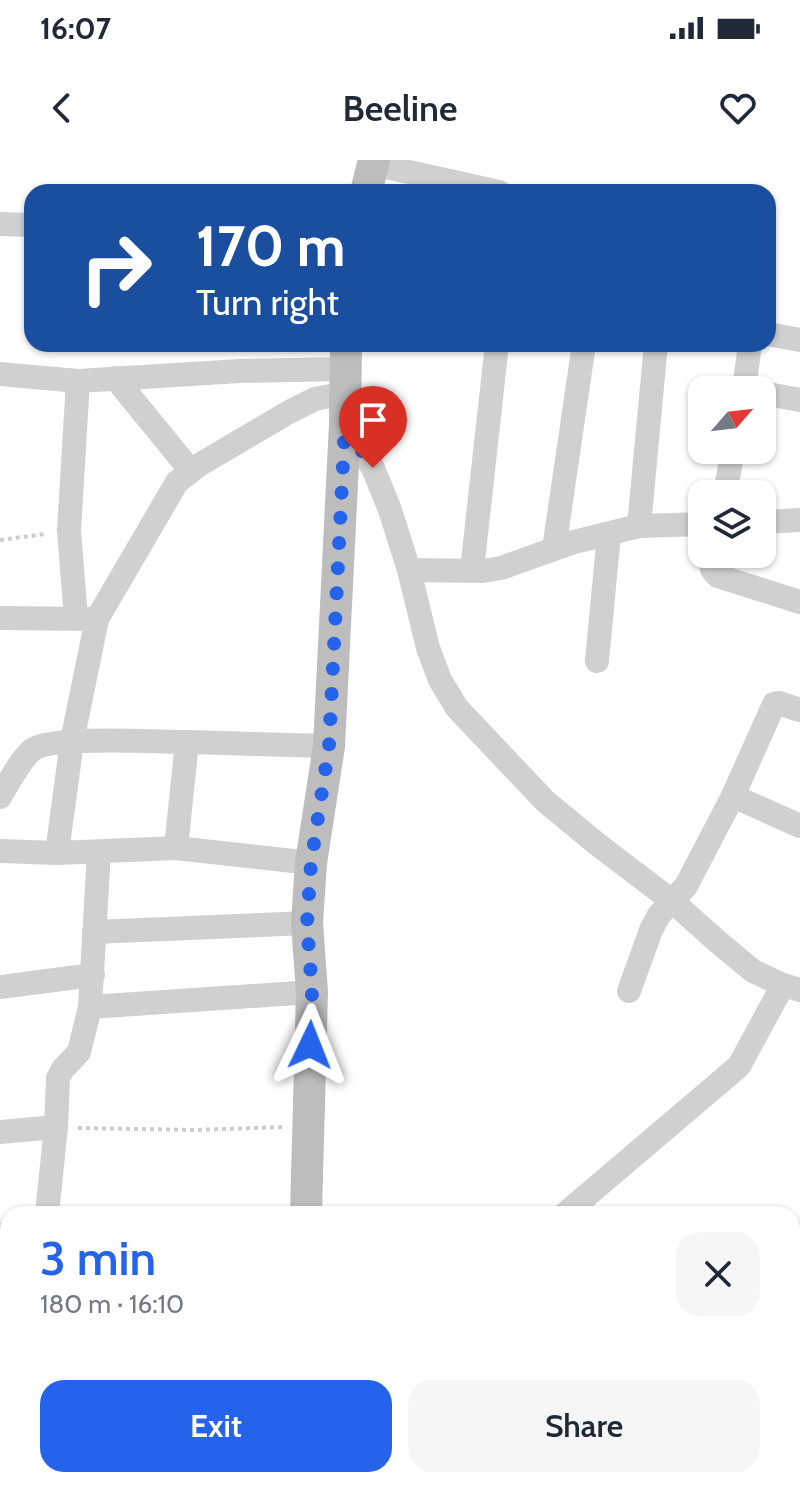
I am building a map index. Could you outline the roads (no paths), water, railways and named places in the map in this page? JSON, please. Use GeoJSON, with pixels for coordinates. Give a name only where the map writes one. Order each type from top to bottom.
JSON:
{"type":"FeatureCollection","features":[{"type":"Feature","properties":{"kind":"street"},"geometry":{"type":"LineString","coordinates":[[371,172],[448,184]]}},
{"type":"Feature","properties":{"kind":"street"},"geometry":{"type":"LineString","coordinates":[[0,224],[24,225]]}},
{"type":"Feature","properties":{"kind":"street"},"geometry":{"type":"LineString","coordinates":[[776,336],[800,340]]}},
{"type":"Feature","properties":{"kind":"street"},"geometry":{"type":"LineString","coordinates":[[472,570],[496,352]]}},
{"type":"Feature","properties":{"kind":"street"},"geometry":{"type":"LineString","coordinates":[[554,549],[583,352]]}},
{"type":"Feature","properties":{"kind":"street"},"geometry":{"type":"LineString","coordinates":[[639,526],[655,352]]}},
{"type":"Feature","properties":{"kind":"street"},"geometry":{"type":"LineString","coordinates":[[746,376],[749,352]]}},
{"type":"Feature","properties":{"kind":"street"},"geometry":{"type":"LineString","coordinates":[[0,374],[78,381],[240,371],[346,382]]}},
{"type":"Feature","properties":{"kind":"street"},"geometry":{"type":"LineString","coordinates":[[115,378],[191,471]]}},
{"type":"Feature","properties":{"kind":"street"},"geometry":{"type":"LineString","coordinates":[[57,853],[87,619],[69,530],[78,381]]}},
{"type":"Feature","properties":{"kind":"street"},"geometry":{"type":"LineString","coordinates":[[87,619],[177,482],[199,465],[346,382]]}},
{"type":"Feature","properties":{"kind":"street"},"geometry":{"type":"LineString","coordinates":[[346,382],[409,570],[428,648],[440,680],[457,708],[545,801],[672,901],[753,971],[792,987],[739,1066],[574,1206]]}},
{"type":"Feature","properties":{"kind":"street"},"geometry":{"type":"LineString","coordinates":[[306,1206],[312,992],[307,923],[311,863],[329,746],[346,382]]}},
{"type":"Feature","properties":{"kind":"street"},"geometry":{"type":"LineString","coordinates":[[776,396],[800,400]]}},
{"type":"Feature","properties":{"kind":"street"},"geometry":{"type":"LineString","coordinates":[[776,521],[800,520]]}},
{"type":"Feature","properties":{"kind":"street"},"geometry":{"type":"LineString","coordinates":[[409,570],[501,568],[554,549],[639,526],[688,524]]}},
{"type":"Feature","properties":{"kind":"street"},"geometry":{"type":"LineString","coordinates":[[597,661],[609,534]]}},
{"type":"Feature","properties":{"kind":"street"},"geometry":{"type":"LineString","coordinates":[[711,568],[718,576],[800,602]]}},
{"type":"Feature","properties":{"kind":"street"},"geometry":{"type":"LineString","coordinates":[[0,618],[87,619]]}},
{"type":"Feature","properties":{"kind":"street"},"geometry":{"type":"LineString","coordinates":[[629,991],[651,930],[659,915],[686,886],[733,796],[774,704],[800,710]]}},
{"type":"Feature","properties":{"kind":"street"},"geometry":{"type":"LineString","coordinates":[[0,797],[28,753],[40,745],[72,741],[329,746]]}},
{"type":"Feature","properties":{"kind":"street"},"geometry":{"type":"LineString","coordinates":[[176,848],[187,742]]}},
{"type":"Feature","properties":{"kind":"street"},"geometry":{"type":"LineString","coordinates":[[733,796],[800,826]]}},
{"type":"Feature","properties":{"kind":"street"},"geometry":{"type":"LineString","coordinates":[[0,851],[57,853],[176,848],[311,863]]}},
{"type":"Feature","properties":{"kind":"street"},"geometry":{"type":"LineString","coordinates":[[48,1206],[58,1078],[79,1052],[90,1007],[99,852]]}},
{"type":"Feature","properties":{"kind":"street"},"geometry":{"type":"LineString","coordinates":[[94,932],[307,923]]}},
{"type":"Feature","properties":{"kind":"street"},"geometry":{"type":"LineString","coordinates":[[0,987],[93,975]]}},
{"type":"Feature","properties":{"kind":"street"},"geometry":{"type":"LineString","coordinates":[[90,1007],[312,992]]}},
{"type":"Feature","properties":{"kind":"street"},"geometry":{"type":"LineString","coordinates":[[0,1132],[56,1127]]}}]}
